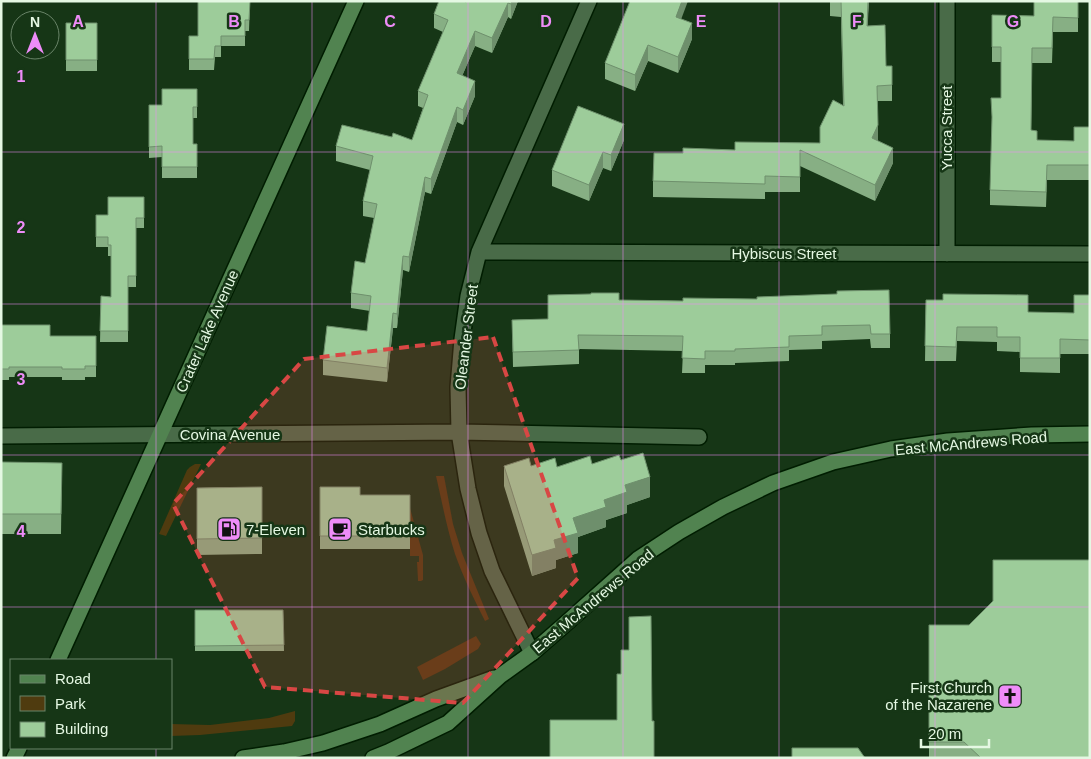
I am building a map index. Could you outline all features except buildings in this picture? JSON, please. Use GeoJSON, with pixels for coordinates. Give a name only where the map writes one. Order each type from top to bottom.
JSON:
{"type":"FeatureCollection","features":[{"type":"Feature","properties":{"kind":"main road","name":"Crater Lake Avenue"},"geometry":{"type":"LineString","coordinates":[[58,659],[356,1]]}},
{"type":"Feature","properties":{"kind":"main road","name":"East McAndrews Road"},"geometry":{"type":"LineString","coordinates":[[373,758],[448,723],[500,676],[532,652],[638,560],[679,532],[723,507],[773,484],[834,462],[891,449],[948,441],[1090,434]]}},
{"type":"Feature","properties":{"kind":"main road","name":"East McAndrews Road"},"geometry":{"type":"LineString","coordinates":[[242,758],[284,752],[323,743],[380,724],[436,699],[500,676]]}},
{"type":"Feature","properties":{"kind":"street","name":"Oleander Street"},"geometry":{"type":"LineString","coordinates":[[532,652],[492,571],[479,533],[468,490],[459,432],[458,387],[462,339],[468,296],[479,252],[588,1]]}},
{"type":"Feature","properties":{"kind":"street","name":"Yucca Street"},"geometry":{"type":"LineString","coordinates":[[947,1],[947,254]]}},
{"type":"Feature","properties":{"kind":"street","name":"Hybiscus Street"},"geometry":{"type":"LineString","coordinates":[[479,252],[1090,254]]}},
{"type":"Feature","properties":{"kind":"street","name":"Covina Avenue"},"geometry":{"type":"LineString","coordinates":[[1,436],[459,432],[699,437]]}},
{"type":"Feature","properties":{"kind":"highlighted area"},"geometry":{"type":"Polygon","coordinates":[[[493,337],[578,578],[463,703],[265,687],[173,504],[304,359],[493,337]]]}},
{"type":"Feature","properties":{"kind":"green space"},"geometry":{"type":"Polygon","coordinates":[[[195,464],[201,464],[166,536],[159,534],[187,470],[195,464]]]}},
{"type":"Feature","properties":{"kind":"green space"},"geometry":{"type":"Polygon","coordinates":[[[436,476],[444,476],[453,524],[462,553],[489,619],[485,621],[455,554],[436,476]]]}},
{"type":"Feature","properties":{"kind":"green space"},"geometry":{"type":"Polygon","coordinates":[[[410,508],[423,555],[423,580],[421,581],[418,581],[417,562],[419,562],[419,556],[410,556],[410,508]]]}},
{"type":"Feature","properties":{"kind":"green space"},"geometry":{"type":"Polygon","coordinates":[[[476,636],[481,644],[478,649],[423,680],[417,667],[476,636]]]}},
{"type":"Feature","properties":{"kind":"green space"},"geometry":{"type":"Polygon","coordinates":[[[295,711],[295,721],[292,726],[172,736],[172,724],[210,725],[269,718],[295,711]]]}},
{"type":"Feature","properties":{"kind":"place","name":"7-Eleven"},"geometry":{"type":"Point","coordinates":[229,529]}},
{"type":"Feature","properties":{"kind":"place","name":"Starbucks"},"geometry":{"type":"Point","coordinates":[340,529]}},
{"type":"Feature","properties":{"kind":"place","name":"First Church of the Nazarene"},"geometry":{"type":"Point","coordinates":[1010,696]}}]}
